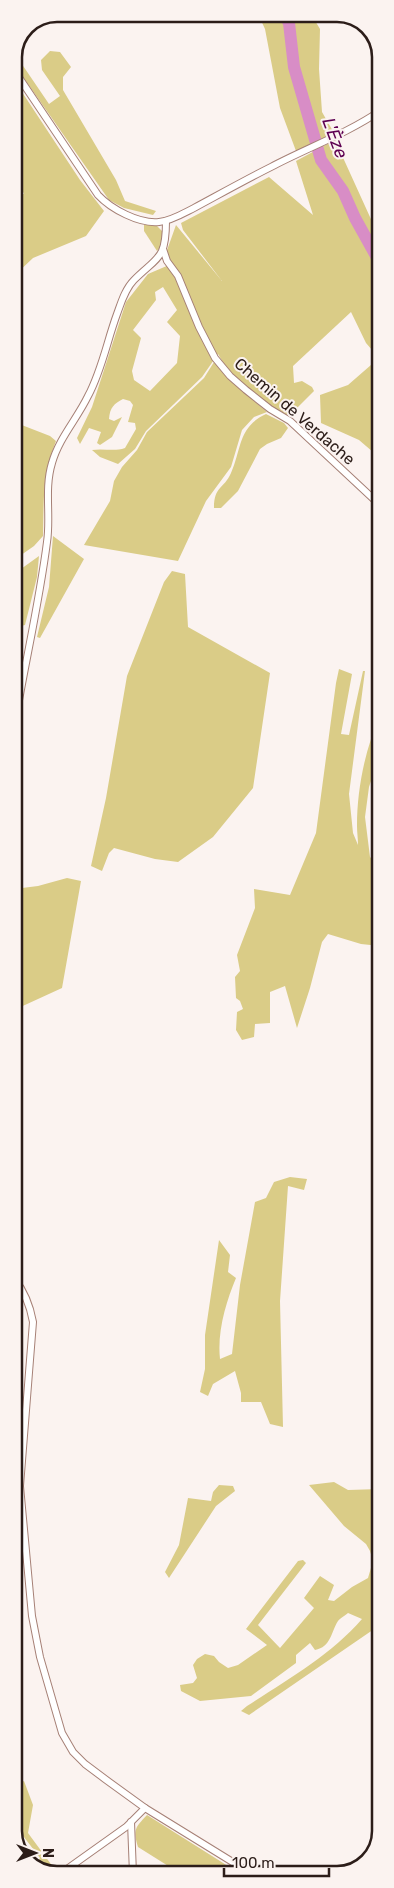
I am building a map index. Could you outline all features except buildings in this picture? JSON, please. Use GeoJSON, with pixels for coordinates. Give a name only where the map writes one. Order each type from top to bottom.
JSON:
{"type":"FeatureCollection","features":[{"type":"Feature","properties":{"kind":"street"},"geometry":{"type":"LineString","coordinates":[[22,82],[98,196],[105,203],[123,213],[150,222],[166,221],[371,116]]}},
{"type":"Feature","properties":{"kind":"street"},"geometry":{"type":"LineString","coordinates":[[22,683],[48,540],[49,477],[52,462],[59,445],[88,397],[100,370],[123,296],[132,281],[151,267],[163,249],[166,236],[166,221]]}},
{"type":"Feature","properties":{"kind":"street","name":"Chemin de Verdache"},"geometry":{"type":"LineString","coordinates":[[163,249],[178,276],[215,358],[225,370],[259,401],[290,421],[371,497]]}},
{"type":"Feature","properties":{"kind":"street"},"geometry":{"type":"LineString","coordinates":[[23,1289],[31,1306],[33,1322],[23,1451]]}},
{"type":"Feature","properties":{"kind":"street"},"geometry":{"type":"LineString","coordinates":[[23,1517],[32,1616],[48,1686],[62,1733],[73,1752],[85,1764],[145,1808],[237,1865]]}},
{"type":"Feature","properties":{"kind":"street"},"geometry":{"type":"LineString","coordinates":[[73,1865],[126,1827],[145,1808]]}},
{"type":"Feature","properties":{"kind":"street"},"geometry":{"type":"LineString","coordinates":[[131,1822],[132,1865]]}},
{"type":"Feature","properties":{"kind":"shaded area"},"geometry":{"type":"Polygon","coordinates":[[[262,23],[316,23],[320,29],[319,69],[322,112],[334,133],[296,151],[280,108],[265,29],[262,23]]]}},
{"type":"Feature","properties":{"kind":"shaded area"},"geometry":{"type":"Polygon","coordinates":[[[50,51],[60,52],[71,67],[63,77],[63,90],[116,180],[125,201],[156,211],[153,215],[124,208],[109,200],[22,75],[22,64],[49,104],[60,96],[42,70],[41,60],[50,51]]]}},
{"type":"Feature","properties":{"kind":"shaded area"},"geometry":{"type":"Polygon","coordinates":[[[22,92],[80,180],[104,211],[86,236],[33,258],[22,268],[22,195],[24,193],[22,192],[22,92]]]}},
{"type":"Feature","properties":{"kind":"shaded area"},"geometry":{"type":"Polygon","coordinates":[[[335,140],[371,219],[371,349],[366,343],[351,312],[293,366],[294,383],[302,381],[312,387],[314,391],[289,416],[249,390],[232,374],[218,354],[202,377],[146,431],[135,449],[118,464],[100,457],[92,450],[117,450],[125,448],[136,429],[135,423],[128,422],[133,405],[130,401],[123,399],[111,409],[109,419],[114,421],[122,417],[112,437],[100,445],[97,443],[101,432],[89,428],[80,444],[77,438],[92,407],[126,302],[148,274],[169,265],[170,258],[166,253],[176,225],[222,281],[183,230],[181,223],[269,177],[313,215],[296,161],[335,140]],[[163,287],[155,292],[156,300],[133,330],[141,338],[132,371],[134,380],[150,391],[177,363],[180,336],[167,322],[177,310],[163,287]]]}},
{"type":"Feature","properties":{"kind":"shaded area"},"geometry":{"type":"Polygon","coordinates":[[[144,225],[157,226],[162,231],[162,245],[157,251],[144,231],[144,225]]]}},
{"type":"Feature","properties":{"kind":"shaded area"},"geometry":{"type":"Polygon","coordinates":[[[214,362],[267,412],[254,417],[242,430],[231,467],[206,501],[178,561],[84,545],[110,501],[114,481],[122,467],[137,450],[147,432],[204,378],[214,362]]]}},
{"type":"Feature","properties":{"kind":"shaded area"},"geometry":{"type":"Polygon","coordinates":[[[371,365],[371,450],[359,440],[321,423],[320,395],[348,385],[371,365]]]}},
{"type":"Feature","properties":{"kind":"shaded area"},"geometry":{"type":"Polygon","coordinates":[[[266,414],[284,423],[288,428],[281,438],[260,449],[238,491],[221,508],[214,508],[214,501],[218,491],[228,478],[235,464],[242,439],[250,425],[266,414]]]}},
{"type":"Feature","properties":{"kind":"shaded area"},"geometry":{"type":"Polygon","coordinates":[[[22,425],[50,436],[56,441],[46,477],[43,536],[34,546],[22,554],[22,425]]]}},
{"type":"Feature","properties":{"kind":"shaded area"},"geometry":{"type":"Polygon","coordinates":[[[53,536],[84,559],[40,638],[37,637],[49,587],[53,536]]]}},
{"type":"Feature","properties":{"kind":"shaded area"},"geometry":{"type":"Polygon","coordinates":[[[39,556],[37,577],[25,625],[22,626],[22,568],[39,556]]]}},
{"type":"Feature","properties":{"kind":"shaded area"},"geometry":{"type":"Polygon","coordinates":[[[172,571],[185,574],[188,627],[270,673],[253,788],[213,837],[178,862],[155,859],[114,848],[109,853],[102,871],[91,866],[106,798],[127,676],[164,582],[172,571]]]}},
{"type":"Feature","properties":{"kind":"shaded area"},"geometry":{"type":"Polygon","coordinates":[[[339,669],[352,674],[341,734],[349,735],[363,671],[365,671],[349,794],[353,833],[358,845],[357,812],[360,784],[371,738],[371,780],[365,817],[371,858],[372,945],[361,944],[328,934],[322,942],[297,1028],[285,986],[270,992],[270,1023],[255,1024],[254,1037],[242,1040],[236,1030],[237,1012],[243,1009],[240,1001],[236,998],[235,977],[240,971],[237,955],[255,908],[254,889],[290,895],[316,833],[339,669]]]}},
{"type":"Feature","properties":{"kind":"shaded area"},"geometry":{"type":"Polygon","coordinates":[[[67,878],[81,881],[62,988],[23,1006],[22,888],[67,878]]]}},
{"type":"Feature","properties":{"kind":"shaded area"},"geometry":{"type":"Polygon","coordinates":[[[290,1177],[307,1179],[304,1190],[288,1186],[280,1301],[283,1427],[270,1424],[261,1402],[241,1402],[241,1393],[235,1371],[213,1384],[208,1396],[200,1392],[205,1369],[205,1335],[219,1240],[230,1255],[228,1272],[236,1278],[223,1317],[219,1349],[220,1359],[232,1354],[240,1285],[255,1202],[266,1198],[274,1182],[290,1177]]]}},
{"type":"Feature","properties":{"kind":"shaded area"},"geometry":{"type":"Polygon","coordinates":[[[334,1482],[348,1490],[372,1489],[372,1557],[366,1544],[344,1526],[309,1485],[334,1482]]]}},
{"type":"Feature","properties":{"kind":"shaded area"},"geometry":{"type":"Polygon","coordinates":[[[219,1485],[233,1486],[235,1491],[216,1506],[169,1578],[165,1572],[179,1545],[188,1498],[211,1501],[213,1492],[219,1485]]]}},
{"type":"Feature","properties":{"kind":"shaded area"},"geometry":{"type":"Polygon","coordinates":[[[303,1560],[306,1563],[258,1625],[280,1648],[314,1608],[304,1598],[320,1576],[334,1585],[328,1600],[334,1601],[352,1587],[368,1578],[372,1565],[372,1631],[249,1715],[241,1711],[323,1655],[362,1619],[348,1613],[338,1621],[324,1646],[315,1650],[310,1643],[296,1655],[296,1663],[251,1696],[200,1701],[181,1691],[180,1685],[193,1683],[197,1678],[193,1665],[197,1659],[205,1654],[214,1656],[228,1668],[238,1665],[267,1645],[246,1629],[298,1561],[303,1560]]]}},
{"type":"Feature","properties":{"kind":"shaded area"},"geometry":{"type":"Polygon","coordinates":[[[23,1782],[33,1805],[28,1833],[52,1865],[39,1860],[40,1858],[23,1836],[23,1782]]]}},
{"type":"Feature","properties":{"kind":"shaded area"},"geometry":{"type":"Polygon","coordinates":[[[147,1815],[226,1865],[167,1865],[138,1847],[135,1832],[147,1815]]]}},
{"type":"Feature","properties":{"kind":"waterway","name":"L'Èze"},"geometry":{"type":"LineString","coordinates":[[289,23],[294,67],[321,160],[343,191],[371,247]]}}]}
